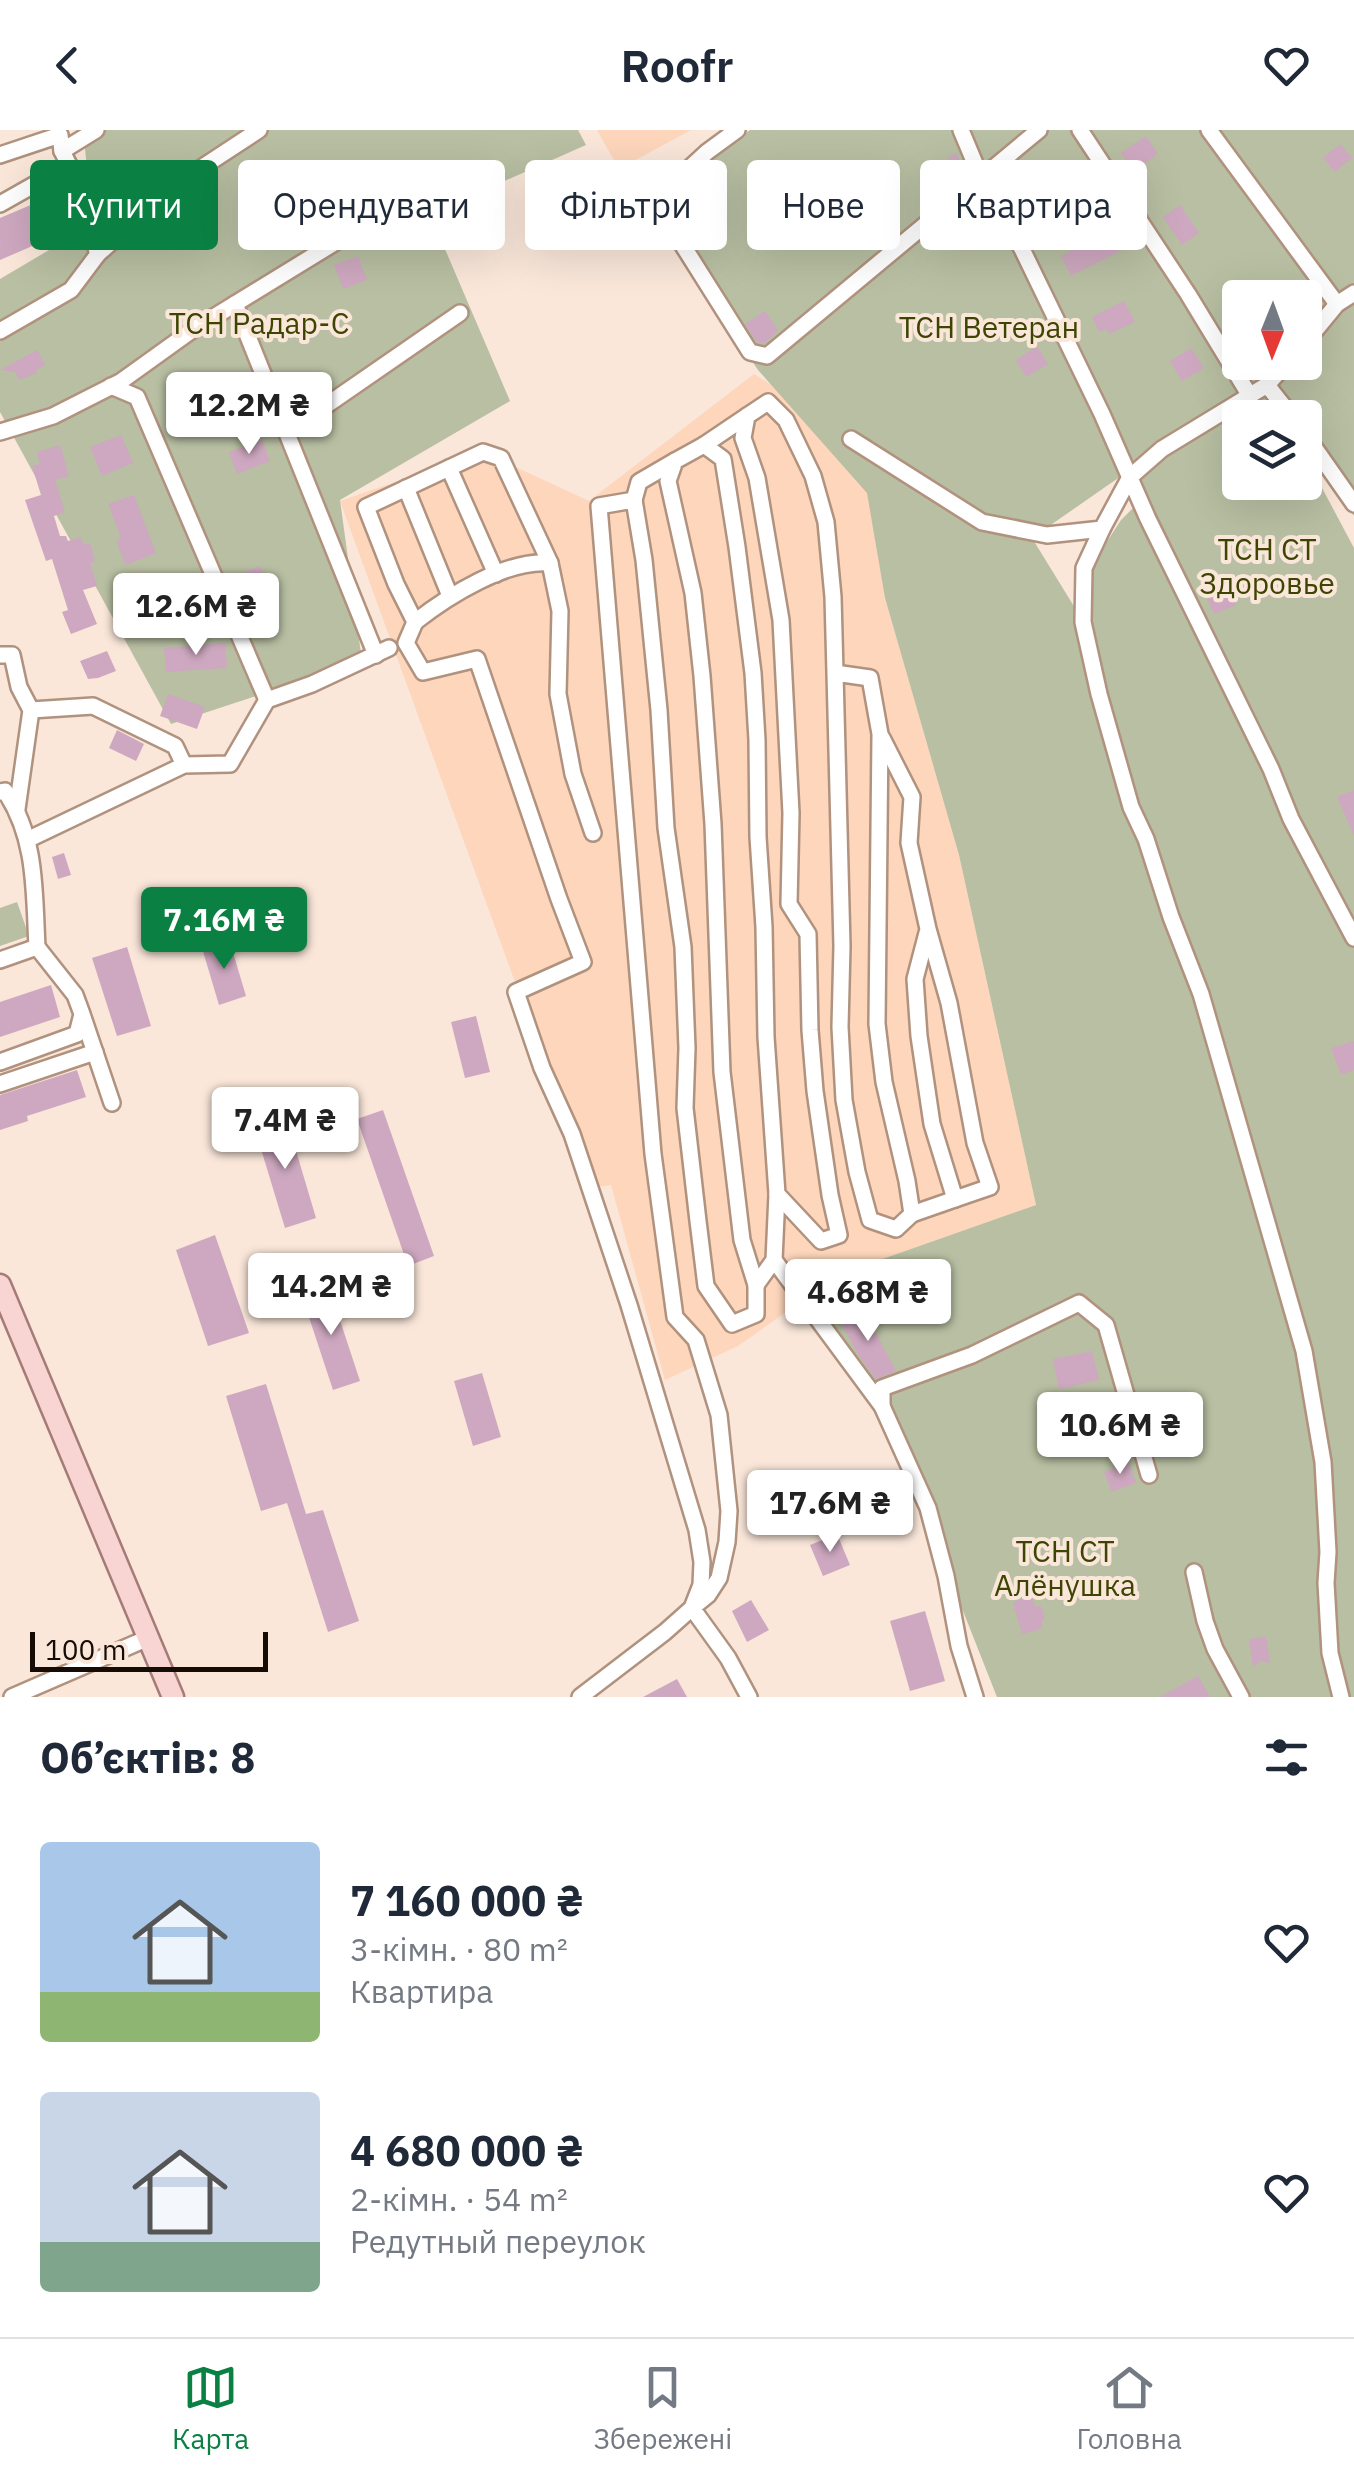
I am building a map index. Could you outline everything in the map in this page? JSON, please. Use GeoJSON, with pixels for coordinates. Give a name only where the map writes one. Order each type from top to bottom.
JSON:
{"type":"FeatureCollection","features":[{"type":"Feature","properties":{"kind":"main road"},"geometry":{"type":"LineString","coordinates":[[0,1284],[173,1697]]}},
{"type":"Feature","properties":{"kind":"street"},"geometry":{"type":"LineString","coordinates":[[0,204],[66,158],[96,130]]}},
{"type":"Feature","properties":{"kind":"street"},"geometry":{"type":"LineString","coordinates":[[0,331],[71,290],[98,254],[198,170],[259,130]]}},
{"type":"Feature","properties":{"kind":"street"},"geometry":{"type":"LineString","coordinates":[[737,130],[706,152],[669,187],[660,209],[750,352],[767,356],[920,229]]}},
{"type":"Feature","properties":{"kind":"street"},"geometry":{"type":"LineString","coordinates":[[961,130],[974,160]]}},
{"type":"Feature","properties":{"kind":"street"},"geometry":{"type":"LineString","coordinates":[[1003,160],[1040,130]]}},
{"type":"Feature","properties":{"kind":"street"},"geometry":{"type":"LineString","coordinates":[[1080,130],[1250,396]]}},
{"type":"Feature","properties":{"kind":"street"},"geometry":{"type":"LineString","coordinates":[[1209,130],[1337,304]]}},
{"type":"Feature","properties":{"kind":"street"},"geometry":{"type":"LineString","coordinates":[[0,155],[60,136],[98,254]]}},
{"type":"Feature","properties":{"kind":"street"},"geometry":{"type":"LineString","coordinates":[[0,432],[54,416],[112,386],[191,330],[323,250]]}},
{"type":"Feature","properties":{"kind":"street"},"geometry":{"type":"LineString","coordinates":[[1022,250],[1271,769],[1291,819],[1354,938]]}},
{"type":"Feature","properties":{"kind":"street"},"geometry":{"type":"LineString","coordinates":[[1322,322],[1337,304],[1354,293]]}},
{"type":"Feature","properties":{"kind":"street"},"geometry":{"type":"LineString","coordinates":[[27,840],[184,765],[230,764],[267,700],[382,652],[236,304]]}},
{"type":"Feature","properties":{"kind":"street"},"geometry":{"type":"LineString","coordinates":[[283,422],[321,408],[460,313]]}},
{"type":"Feature","properties":{"kind":"street"},"geometry":{"type":"LineString","coordinates":[[1272,380],[1162,448],[1130,476],[1084,568],[1083,622],[1131,807],[1201,994],[1304,1351],[1323,1462],[1330,1652],[1340,1697]]}},
{"type":"Feature","properties":{"kind":"street"},"geometry":{"type":"LineString","coordinates":[[1267,385],[1279,400]]}},
{"type":"Feature","properties":{"kind":"street"},"geometry":{"type":"LineString","coordinates":[[112,386],[137,398],[267,700]]}},
{"type":"Feature","properties":{"kind":"street"},"geometry":{"type":"LineString","coordinates":[[674,461],[668,482],[693,593],[702,676],[713,824],[722,1072],[742,1240],[756,1284],[756,1314],[732,1324],[706,1286],[685,1108],[683,948],[666,828],[659,710],[634,500],[639,482],[768,402],[786,420],[813,476],[826,522],[833,598],[844,1100],[870,1220],[896,1229],[912,1214],[990,1187],[975,1143],[949,1004],[910,844],[912,797],[880,734]]}},
{"type":"Feature","properties":{"kind":"street"},"geometry":{"type":"LineString","coordinates":[[747,416],[742,438],[757,478],[781,620],[792,813],[789,904],[808,934],[815,1091],[830,1195],[840,1234],[822,1241],[777,1194]]}},
{"type":"Feature","properties":{"kind":"street"},"geometry":{"type":"LineString","coordinates":[[851,439],[982,522],[1048,535],[1102,528]]}},
{"type":"Feature","properties":{"kind":"street"},"geometry":{"type":"LineString","coordinates":[[704,444],[722,459],[737,547],[757,740],[766,1037],[777,1194],[774,1260],[756,1284]]}},
{"type":"Feature","properties":{"kind":"street"},"geometry":{"type":"LineString","coordinates":[[415,622],[366,507],[483,452],[501,458],[536,535],[560,611],[558,694],[573,774],[593,832]]}},
{"type":"Feature","properties":{"kind":"street"},"geometry":{"type":"LineString","coordinates":[[1322,458],[1354,504]]}},
{"type":"Feature","properties":{"kind":"street"},"geometry":{"type":"LineString","coordinates":[[449,468],[496,574]]}},
{"type":"Feature","properties":{"kind":"street"},"geometry":{"type":"LineString","coordinates":[[406,488],[450,596]]}},
{"type":"Feature","properties":{"kind":"street"},"geometry":{"type":"LineString","coordinates":[[580,1697],[708,1595],[719,1578],[729,1511],[719,1415],[696,1340],[675,1317],[653,1154],[599,506],[634,500]]}},
{"type":"Feature","properties":{"kind":"street"},"geometry":{"type":"LineString","coordinates":[[542,562],[496,574],[450,596],[415,622],[406,643],[423,672],[476,658],[583,962],[516,992],[542,1068],[578,1152],[697,1530],[701,1585],[692,1608]]}},
{"type":"Feature","properties":{"kind":"street"},"geometry":{"type":"LineString","coordinates":[[0,655],[12,655],[19,687],[31,710],[17,808]]}},
{"type":"Feature","properties":{"kind":"street"},"geometry":{"type":"LineString","coordinates":[[835,673],[870,678],[880,734],[877,1024],[884,1082],[912,1214]]}},
{"type":"Feature","properties":{"kind":"street"},"geometry":{"type":"LineString","coordinates":[[31,710],[93,706],[174,746],[184,765]]}},
{"type":"Feature","properties":{"kind":"street"},"geometry":{"type":"LineString","coordinates":[[0,792],[5,791],[17,808],[32,855],[37,947],[75,994],[112,1103]]}},
{"type":"Feature","properties":{"kind":"street"},"geometry":{"type":"LineString","coordinates":[[764,928],[789,904]]}},
{"type":"Feature","properties":{"kind":"street"},"geometry":{"type":"LineString","coordinates":[[928,929],[916,978],[918,1036],[932,1124],[955,1199]]}},
{"type":"Feature","properties":{"kind":"street"},"geometry":{"type":"LineString","coordinates":[[0,960],[37,947]]}},
{"type":"Feature","properties":{"kind":"street"},"geometry":{"type":"LineString","coordinates":[[0,1062],[77,1034],[82,1014]]}},
{"type":"Feature","properties":{"kind":"street"},"geometry":{"type":"LineString","coordinates":[[0,1084],[94,1052]]}},
{"type":"Feature","properties":{"kind":"street"},"geometry":{"type":"LineString","coordinates":[[774,1260],[882,1406],[928,1508],[976,1697]]}},
{"type":"Feature","properties":{"kind":"street"},"geometry":{"type":"LineString","coordinates":[[882,1406],[882,1388],[972,1354],[1079,1303],[1106,1326],[1149,1475]]}},
{"type":"Feature","properties":{"kind":"street"},"geometry":{"type":"LineString","coordinates":[[1194,1572],[1215,1649],[1241,1697]]}},
{"type":"Feature","properties":{"kind":"street"},"geometry":{"type":"LineString","coordinates":[[692,1608],[728,1658],[749,1697]]}},
{"type":"Feature","properties":{"kind":"street"},"geometry":{"type":"LineString","coordinates":[[12,1697],[148,1638]]}},
{"type":"Feature","properties":{"kind":"shaded area"},"geometry":{"type":"Polygon","coordinates":[[[597,130],[691,130],[636,160],[614,160],[597,130]]]}},
{"type":"Feature","properties":{"kind":"shaded area"},"geometry":{"type":"Polygon","coordinates":[[[754,374],[791,397],[868,493],[885,598],[959,855],[1036,1205],[840,1274],[738,1346],[665,1380],[611,1185],[590,1188],[340,501],[483,452],[589,501],[754,374]]]}},
{"type":"Feature","properties":{"kind":"green space","name":"ТСН Радар-С"},"geometry":{"type":"Polygon","coordinates":[[[83,130],[578,130],[586,145],[552,160],[525,160],[525,172],[505,181],[505,160],[238,160],[238,250],[445,250],[510,401],[340,500],[362,661],[171,724],[0,412],[0,279],[49,250],[218,250],[218,160],[86,160],[83,130]]]}},
{"type":"Feature","properties":{"kind":"green space"},"geometry":{"type":"Polygon","coordinates":[[[750,130],[1354,130],[1354,283],[1322,314],[1322,280],[1222,280],[1222,380],[1257,380],[1230,400],[1222,400],[1222,406],[1032,538],[1083,621],[1093,563],[1121,520],[1140,501],[1130,477],[1222,415],[1222,500],[1322,500],[1322,488],[1354,548],[1354,938],[1329,897],[1354,946],[1354,1697],[1348,1697],[1336,1652],[1331,1474],[1304,1351],[1284,1283],[1323,1462],[1330,1653],[1341,1697],[997,1697],[882,1406],[810,1295],[840,1274],[1036,1205],[959,855],[885,598],[867,493],[758,370],[678,250],[727,250],[727,160],[708,160],[750,130]]]}},
{"type":"Feature","properties":{"kind":"green space"},"geometry":{"type":"Polygon","coordinates":[[[1354,293],[1354,516],[1322,468],[1322,400],[1245,400],[1272,380],[1322,380],[1322,321],[1337,304],[1354,293]]]}},
{"type":"Feature","properties":{"kind":"green space"},"geometry":{"type":"Polygon","coordinates":[[[17,902],[29,936],[0,946],[0,908],[17,902]]]}},
{"type":"Feature","properties":{"kind":"building"},"geometry":{"type":"Polygon","coordinates":[[[1146,136],[1158,154],[1147,161],[1126,160],[1121,153],[1146,136]]]}},
{"type":"Feature","properties":{"kind":"building"},"geometry":{"type":"Polygon","coordinates":[[[1340,144],[1352,158],[1335,172],[1323,158],[1340,144]]]}},
{"type":"Feature","properties":{"kind":"building"},"geometry":{"type":"Polygon","coordinates":[[[30,205],[30,247],[0,260],[0,218],[30,205]]]}},
{"type":"Feature","properties":{"kind":"building"},"geometry":{"type":"Polygon","coordinates":[[[1180,205],[1199,233],[1182,245],[1163,217],[1180,205]]]}},
{"type":"Feature","properties":{"kind":"building"},"geometry":{"type":"Polygon","coordinates":[[[1072,250],[1122,250],[1071,276],[1061,256],[1072,250]]]}},
{"type":"Feature","properties":{"kind":"building"},"geometry":{"type":"Polygon","coordinates":[[[358,256],[367,280],[343,289],[334,265],[358,256]]]}},
{"type":"Feature","properties":{"kind":"building"},"geometry":{"type":"Polygon","coordinates":[[[1124,301],[1135,322],[1109,334],[1106,329],[1099,332],[1092,317],[1124,301]]]}},
{"type":"Feature","properties":{"kind":"building"},"geometry":{"type":"Polygon","coordinates":[[[765,311],[778,331],[764,344],[757,342],[745,324],[765,311]]]}},
{"type":"Feature","properties":{"kind":"building"},"geometry":{"type":"Polygon","coordinates":[[[1037,346],[1048,364],[1026,377],[1016,360],[1037,346]]]}},
{"type":"Feature","properties":{"kind":"building"},"geometry":{"type":"Polygon","coordinates":[[[1191,348],[1204,368],[1182,381],[1170,361],[1191,348]]]}},
{"type":"Feature","properties":{"kind":"building"},"geometry":{"type":"Polygon","coordinates":[[[37,350],[45,365],[37,373],[19,380],[15,372],[0,370],[37,350]]]}},
{"type":"Feature","properties":{"kind":"building"},"geometry":{"type":"Polygon","coordinates":[[[121,435],[133,463],[102,476],[90,447],[121,435]]]}},
{"type":"Feature","properties":{"kind":"building"},"geometry":{"type":"Polygon","coordinates":[[[262,440],[270,461],[237,474],[229,452],[262,440]]]}},
{"type":"Feature","properties":{"kind":"building"},"geometry":{"type":"Polygon","coordinates":[[[60,445],[69,476],[55,480],[65,512],[54,516],[60,536],[66,536],[68,541],[81,537],[83,545],[90,543],[95,561],[90,563],[97,586],[83,590],[97,624],[71,634],[62,612],[68,610],[52,559],[46,561],[25,500],[41,495],[32,466],[40,464],[37,452],[60,445]]]}},
{"type":"Feature","properties":{"kind":"building"},"geometry":{"type":"Polygon","coordinates":[[[134,495],[156,553],[126,565],[108,504],[134,495]]]}},
{"type":"Feature","properties":{"kind":"building"},"geometry":{"type":"Polygon","coordinates":[[[260,566],[269,590],[249,598],[241,574],[260,566]]]}},
{"type":"Feature","properties":{"kind":"building"},"geometry":{"type":"Polygon","coordinates":[[[193,585],[196,607],[164,610],[161,589],[193,585]]]}},
{"type":"Feature","properties":{"kind":"building"},"geometry":{"type":"Polygon","coordinates":[[[1230,587],[1236,605],[1214,614],[1206,596],[1230,587]]]}},
{"type":"Feature","properties":{"kind":"building"},"geometry":{"type":"Polygon","coordinates":[[[225,643],[227,668],[166,672],[164,648],[225,643]]]}},
{"type":"Feature","properties":{"kind":"building"},"geometry":{"type":"Polygon","coordinates":[[[107,651],[116,671],[88,679],[80,661],[107,651]]]}},
{"type":"Feature","properties":{"kind":"building"},"geometry":{"type":"Polygon","coordinates":[[[168,694],[205,707],[197,729],[160,716],[168,694]]]}},
{"type":"Feature","properties":{"kind":"building"},"geometry":{"type":"Polygon","coordinates":[[[117,730],[144,744],[136,761],[109,748],[117,730]]]}},
{"type":"Feature","properties":{"kind":"building"},"geometry":{"type":"Polygon","coordinates":[[[1354,790],[1354,835],[1337,797],[1354,790]]]}},
{"type":"Feature","properties":{"kind":"building"},"geometry":{"type":"Polygon","coordinates":[[[64,853],[71,875],[58,879],[52,857],[64,853]]]}},
{"type":"Feature","properties":{"kind":"building"},"geometry":{"type":"Polygon","coordinates":[[[229,939],[246,996],[219,1005],[202,948],[229,939]]]}},
{"type":"Feature","properties":{"kind":"building"},"geometry":{"type":"Polygon","coordinates":[[[127,947],[151,1026],[117,1036],[92,958],[127,947]]]}},
{"type":"Feature","properties":{"kind":"building"},"geometry":{"type":"Polygon","coordinates":[[[51,985],[60,1017],[0,1037],[0,1002],[51,985]]]}},
{"type":"Feature","properties":{"kind":"building"},"geometry":{"type":"Polygon","coordinates":[[[476,1016],[490,1072],[465,1078],[451,1022],[476,1016]]]}},
{"type":"Feature","properties":{"kind":"building"},"geometry":{"type":"Polygon","coordinates":[[[1354,1041],[1354,1070],[1341,1075],[1331,1048],[1354,1041]]]}},
{"type":"Feature","properties":{"kind":"building"},"geometry":{"type":"Polygon","coordinates":[[[77,1070],[86,1097],[27,1116],[28,1121],[0,1130],[0,1095],[77,1070]]]}},
{"type":"Feature","properties":{"kind":"building"},"geometry":{"type":"Polygon","coordinates":[[[383,1110],[434,1256],[408,1266],[357,1119],[383,1110]]]}},
{"type":"Feature","properties":{"kind":"building"},"geometry":{"type":"Polygon","coordinates":[[[286,1117],[316,1218],[285,1228],[254,1126],[286,1117]]]}},
{"type":"Feature","properties":{"kind":"building"},"geometry":{"type":"Polygon","coordinates":[[[215,1235],[249,1333],[208,1346],[176,1250],[215,1235]]]}},
{"type":"Feature","properties":{"kind":"building"},"geometry":{"type":"Polygon","coordinates":[[[329,1287],[360,1381],[333,1390],[302,1296],[329,1287]]]}},
{"type":"Feature","properties":{"kind":"building"},"geometry":{"type":"Polygon","coordinates":[[[863,1309],[896,1371],[876,1379],[840,1321],[863,1309]]]}},
{"type":"Feature","properties":{"kind":"building"},"geometry":{"type":"Polygon","coordinates":[[[1092,1351],[1099,1380],[1059,1389],[1053,1359],[1092,1351]]]}},
{"type":"Feature","properties":{"kind":"building"},"geometry":{"type":"Polygon","coordinates":[[[482,1373],[501,1437],[473,1446],[454,1381],[482,1373]]]}},
{"type":"Feature","properties":{"kind":"building"},"geometry":{"type":"Polygon","coordinates":[[[266,1384],[306,1514],[323,1510],[359,1621],[328,1632],[287,1503],[261,1511],[226,1396],[266,1384]]]}},
{"type":"Feature","properties":{"kind":"building"},"geometry":{"type":"Polygon","coordinates":[[[1129,1463],[1136,1483],[1112,1492],[1104,1472],[1129,1463]]]}},
{"type":"Feature","properties":{"kind":"building"},"geometry":{"type":"Polygon","coordinates":[[[837,1534],[850,1565],[823,1576],[810,1545],[837,1534]]]}},
{"type":"Feature","properties":{"kind":"building"},"geometry":{"type":"Polygon","coordinates":[[[1032,1596],[1035,1607],[1041,1606],[1043,1628],[1022,1634],[1013,1602],[1032,1596]]]}},
{"type":"Feature","properties":{"kind":"building"},"geometry":{"type":"Polygon","coordinates":[[[751,1600],[769,1630],[747,1642],[732,1611],[751,1600]]]}},
{"type":"Feature","properties":{"kind":"building"},"geometry":{"type":"Polygon","coordinates":[[[925,1611],[945,1681],[910,1691],[890,1621],[925,1611]]]}},
{"type":"Feature","properties":{"kind":"building"},"geometry":{"type":"Polygon","coordinates":[[[1266,1636],[1270,1663],[1261,1661],[1253,1667],[1249,1639],[1266,1636]]]}},
{"type":"Feature","properties":{"kind":"building"},"geometry":{"type":"Polygon","coordinates":[[[1198,1676],[1210,1697],[1160,1697],[1198,1676]]]}},
{"type":"Feature","properties":{"kind":"building"},"geometry":{"type":"Polygon","coordinates":[[[677,1679],[687,1697],[643,1697],[677,1679]]]}},
{"type":"Feature","properties":{"kind":"park label","name":"ТСН Ветеран"},"geometry":{"type":"Point","coordinates":[989,328]}},
{"type":"Feature","properties":{"kind":"park label","name":"ТСН СТ Здоровье"},"geometry":{"type":"Point","coordinates":[1267,567]}},
{"type":"Feature","properties":{"kind":"park label","name":"ТСН СТ Алёнушка"},"geometry":{"type":"Point","coordinates":[1065,1569]}}]}
